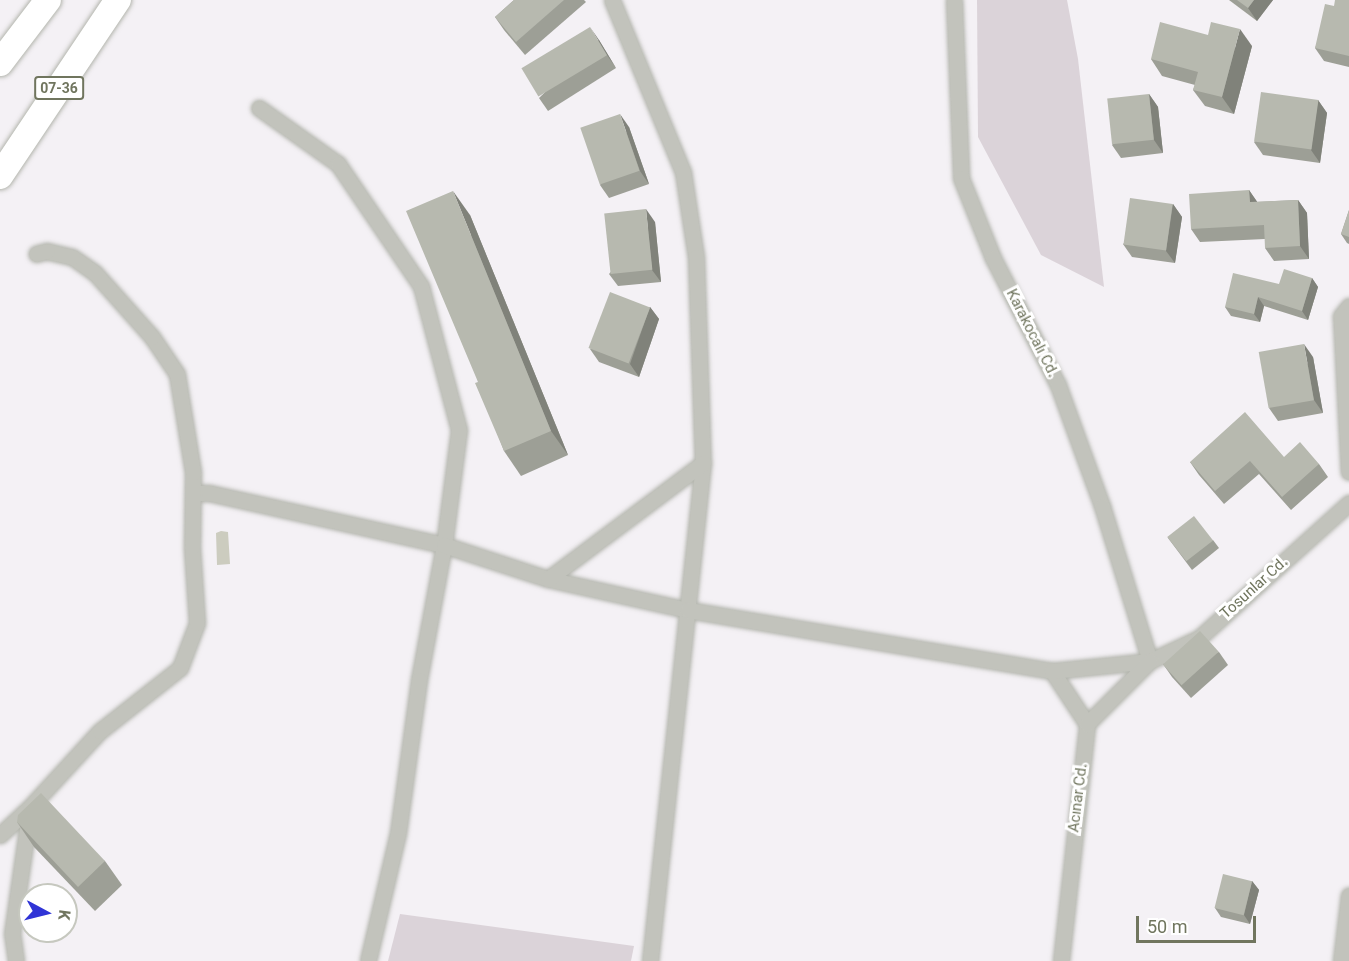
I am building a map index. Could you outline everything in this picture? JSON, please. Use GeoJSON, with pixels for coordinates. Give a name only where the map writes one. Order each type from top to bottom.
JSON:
{"type":"FeatureCollection","features":[{"type":"Feature","properties":{"kind":"highway"},"geometry":{"type":"LineString","coordinates":[[0,63],[48,0]]}},
{"type":"Feature","properties":{"kind":"highway","name":"07-36"},"geometry":{"type":"LineString","coordinates":[[0,176],[118,0]]}},
{"type":"Feature","properties":{"kind":"street"},"geometry":{"type":"LineString","coordinates":[[612,0],[683,172],[696,257],[703,463],[650,961]]}},
{"type":"Feature","properties":{"kind":"street","name":"Karakocalı Cd."},"geometry":{"type":"LineString","coordinates":[[954,0],[961,178],[993,258],[1058,385],[1102,506],[1150,661]]}},
{"type":"Feature","properties":{"kind":"street"},"geometry":{"type":"LineString","coordinates":[[259,108],[338,164],[421,286],[459,430],[444,544],[419,680],[398,833],[368,961]]}},
{"type":"Feature","properties":{"kind":"street"},"geometry":{"type":"LineString","coordinates":[[0,835],[30,807],[100,731],[180,669],[197,623],[192,547],[193,472],[177,374],[152,337],[95,273],[72,257],[47,251],[36,254]]}},
{"type":"Feature","properties":{"kind":"street"},"geometry":{"type":"LineString","coordinates":[[1349,306],[1341,316],[1349,472]]}},
{"type":"Feature","properties":{"kind":"street"},"geometry":{"type":"LineString","coordinates":[[548,579],[703,463]]}},
{"type":"Feature","properties":{"kind":"street"},"geometry":{"type":"LineString","coordinates":[[193,493],[209,493],[444,544],[548,579],[688,610],[1052,670],[1150,661]]}},
{"type":"Feature","properties":{"kind":"street","name":"Tosunlar Cd."},"geometry":{"type":"LineString","coordinates":[[1150,661],[1199,638],[1349,503]]}},
{"type":"Feature","properties":{"kind":"street"},"geometry":{"type":"LineString","coordinates":[[1052,670],[1087,724],[1150,661]]}},
{"type":"Feature","properties":{"kind":"street","name":"Acınar Cd."},"geometry":{"type":"LineString","coordinates":[[1061,961],[1087,724]]}},
{"type":"Feature","properties":{"kind":"street"},"geometry":{"type":"LineString","coordinates":[[16,961],[12,934],[30,807]]}},
{"type":"Feature","properties":{"kind":"street"},"geometry":{"type":"LineString","coordinates":[[1341,961],[1349,895]]}},
{"type":"Feature","properties":{"kind":"shaded area"},"geometry":{"type":"Polygon","coordinates":[[[977,0],[1067,0],[1078,59],[1104,287],[1041,255],[978,137],[977,0]]]}},
{"type":"Feature","properties":{"kind":"shaded area"},"geometry":{"type":"Polygon","coordinates":[[[228,532],[230,564],[217,565],[216,533],[228,532]]]}},
{"type":"Feature","properties":{"kind":"shaded area"},"geometry":{"type":"Polygon","coordinates":[[[400,914],[634,946],[631,961],[388,961],[400,914]]]}},
{"type":"Feature","properties":{"kind":"building"},"geometry":{"type":"Polygon","coordinates":[[[514,0],[564,0],[516,42],[495,17],[514,0]]]}},
{"type":"Feature","properties":{"kind":"building"},"geometry":{"type":"Polygon","coordinates":[[[1237,0],[1254,0],[1248,8],[1237,0]]]}},
{"type":"Feature","properties":{"kind":"building"},"geometry":{"type":"Polygon","coordinates":[[[1335,0],[1349,0],[1349,56],[1315,48],[1325,4],[1334,6],[1335,0]]]}},
{"type":"Feature","properties":{"kind":"building"},"geometry":{"type":"Polygon","coordinates":[[[1160,22],[1208,35],[1211,22],[1240,29],[1222,97],[1193,90],[1198,72],[1151,59],[1160,22]]]}},
{"type":"Feature","properties":{"kind":"building"},"geometry":{"type":"Polygon","coordinates":[[[590,27],[607,55],[538,96],[521,68],[590,27]]]}},
{"type":"Feature","properties":{"kind":"building"},"geometry":{"type":"Polygon","coordinates":[[[1261,92],[1318,100],[1311,150],[1254,142],[1261,92]]]}},
{"type":"Feature","properties":{"kind":"building"},"geometry":{"type":"Polygon","coordinates":[[[1149,94],[1154,140],[1112,144],[1107,98],[1149,94]]]}},
{"type":"Feature","properties":{"kind":"building"},"geometry":{"type":"Polygon","coordinates":[[[620,114],[640,171],[600,184],[580,128],[620,114]]]}},
{"type":"Feature","properties":{"kind":"building"},"geometry":{"type":"Polygon","coordinates":[[[1249,190],[1250,202],[1298,200],[1300,246],[1265,248],[1264,225],[1191,229],[1189,194],[1249,190]]]}},
{"type":"Feature","properties":{"kind":"building"},"geometry":{"type":"Polygon","coordinates":[[[453,191],[551,431],[504,451],[475,383],[478,382],[406,211],[453,191]]]}},
{"type":"Feature","properties":{"kind":"building"},"geometry":{"type":"Polygon","coordinates":[[[1130,198],[1173,204],[1166,251],[1123,245],[1130,198]]]}},
{"type":"Feature","properties":{"kind":"building"},"geometry":{"type":"Polygon","coordinates":[[[646,209],[652,270],[611,274],[604,213],[646,209]]]}},
{"type":"Feature","properties":{"kind":"building"},"geometry":{"type":"Polygon","coordinates":[[[1349,210],[1349,237],[1341,234],[1349,210]]]}},
{"type":"Feature","properties":{"kind":"building"},"geometry":{"type":"Polygon","coordinates":[[[1284,269],[1312,278],[1302,311],[1258,297],[1254,314],[1225,307],[1233,273],[1279,284],[1284,269]]]}},
{"type":"Feature","properties":{"kind":"building"},"geometry":{"type":"Polygon","coordinates":[[[610,292],[650,307],[629,363],[588,348],[610,292]]]}},
{"type":"Feature","properties":{"kind":"building"},"geometry":{"type":"Polygon","coordinates":[[[1304,344],[1314,400],[1269,408],[1259,352],[1304,344]]]}},
{"type":"Feature","properties":{"kind":"building"},"geometry":{"type":"Polygon","coordinates":[[[1245,412],[1284,457],[1300,442],[1319,464],[1282,497],[1250,461],[1215,491],[1190,462],[1245,412]]]}},
{"type":"Feature","properties":{"kind":"building"},"geometry":{"type":"Polygon","coordinates":[[[1194,516],[1213,540],[1186,561],[1167,537],[1194,516]]]}},
{"type":"Feature","properties":{"kind":"building"},"geometry":{"type":"Polygon","coordinates":[[[1200,631],[1219,652],[1182,685],[1163,664],[1200,631]]]}},
{"type":"Feature","properties":{"kind":"building"},"geometry":{"type":"Polygon","coordinates":[[[41,793],[105,861],[78,887],[78,883],[74,883],[17,822],[18,815],[41,793]]]}},
{"type":"Feature","properties":{"kind":"building"},"geometry":{"type":"Polygon","coordinates":[[[1223,874],[1252,881],[1244,915],[1215,908],[1223,874]]]}}]}
